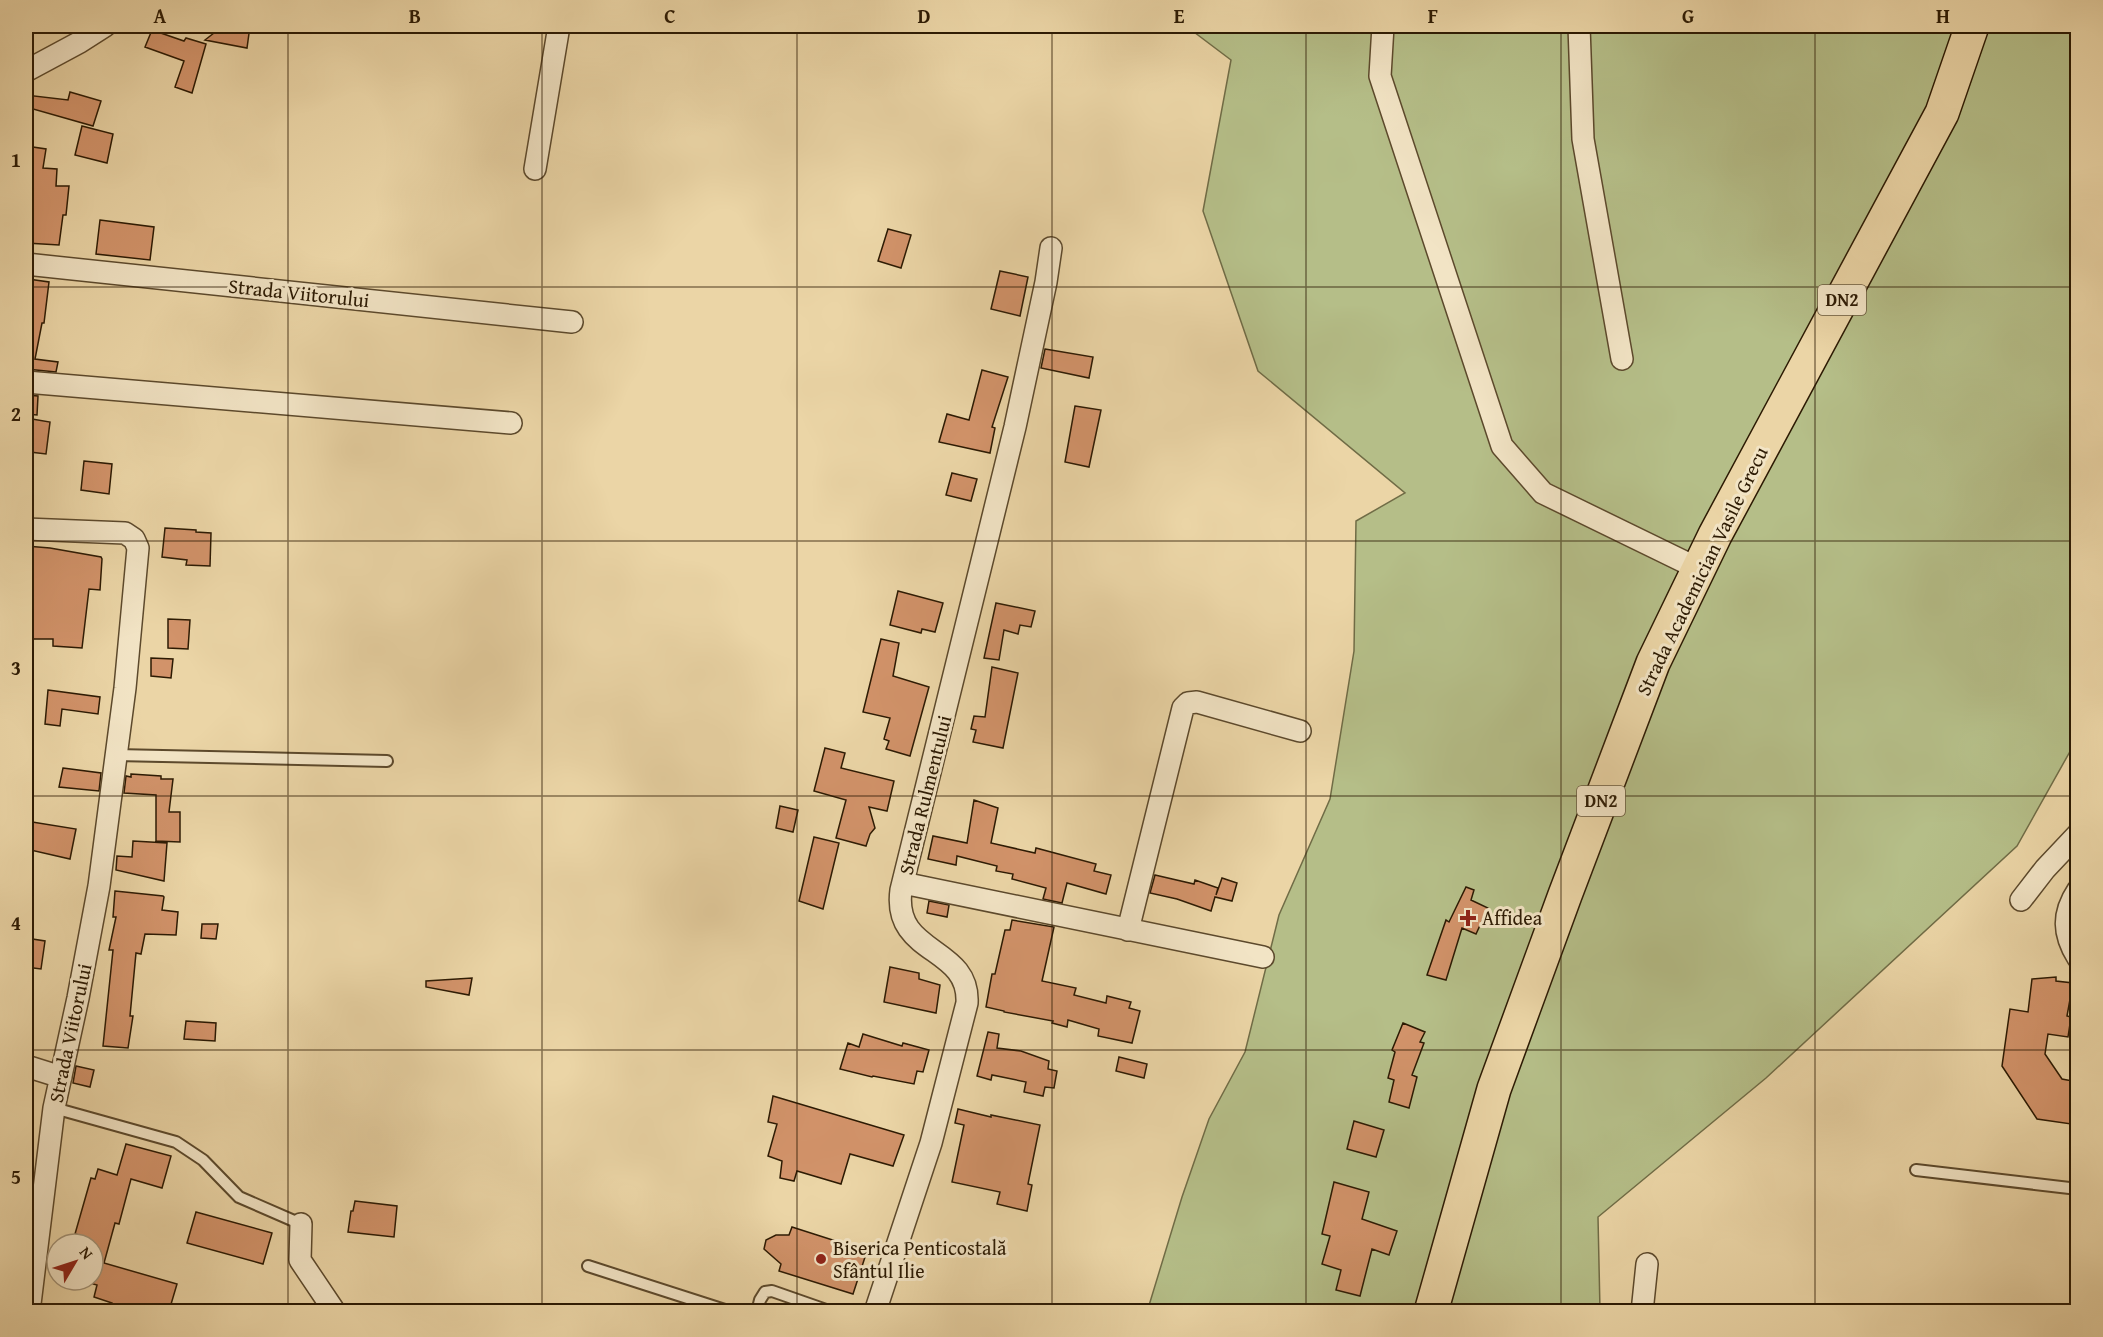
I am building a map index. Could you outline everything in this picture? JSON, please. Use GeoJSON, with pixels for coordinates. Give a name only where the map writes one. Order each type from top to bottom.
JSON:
{"type":"FeatureCollection","features":[{"type":"Feature","properties":{"kind":"main road","name":"Strada Academician Vasile Grecu"},"geometry":{"type":"LineString","coordinates":[[1431,1311],[1494,1089],[1653,663],[1715,535],[1942,113],[1972,26]]}},
{"type":"Feature","properties":{"kind":"street"},"geometry":{"type":"LineString","coordinates":[[26,71],[105,26]]}},
{"type":"Feature","properties":{"kind":"street"},"geometry":{"type":"LineString","coordinates":[[535,169],[559,26]]}},
{"type":"Feature","properties":{"kind":"street"},"geometry":{"type":"LineString","coordinates":[[1383,26],[1380,76],[1502,446],[1543,493],[1699,569]]}},
{"type":"Feature","properties":{"kind":"street"},"geometry":{"type":"LineString","coordinates":[[1579,26],[1583,139],[1622,359]]}},
{"type":"Feature","properties":{"kind":"street","name":"Strada Rulmentului"},"geometry":{"type":"LineString","coordinates":[[875,1311],[931,1143],[967,1003],[966,984],[961,974],[944,957],[925,947],[915,938],[901,912],[899,902],[1016,427],[1051,248]]}},
{"type":"Feature","properties":{"kind":"street","name":"Strada Viitorului"},"geometry":{"type":"LineString","coordinates":[[26,264],[572,321]]}},
{"type":"Feature","properties":{"kind":"street"},"geometry":{"type":"LineString","coordinates":[[26,382],[512,423]]}},
{"type":"Feature","properties":{"kind":"street","name":"Strada Viitorului"},"geometry":{"type":"LineString","coordinates":[[26,529],[125,533],[134,539],[138,548],[125,688],[99,886],[54,1108],[33,1233],[36,1310]]}},
{"type":"Feature","properties":{"kind":"street"},"geometry":{"type":"LineString","coordinates":[[1128,930],[1183,708],[1188,703],[1197,702],[1300,731]]}},
{"type":"Feature","properties":{"kind":"street"},"geometry":{"type":"LineString","coordinates":[[2021,900],[2045,869],[2078,834]]}},
{"type":"Feature","properties":{"kind":"street"},"geometry":{"type":"LineString","coordinates":[[903,884],[1263,957]]}},
{"type":"Feature","properties":{"kind":"street"},"geometry":{"type":"LineString","coordinates":[[2078,890],[2068,905],[2066,934],[2078,958]]}},
{"type":"Feature","properties":{"kind":"street"},"geometry":{"type":"LineString","coordinates":[[26,1066],[61,1077]]}},
{"type":"Feature","properties":{"kind":"street"},"geometry":{"type":"LineString","coordinates":[[301,1224],[300,1260],[335,1311]]}},
{"type":"Feature","properties":{"kind":"street"},"geometry":{"type":"LineString","coordinates":[[1642,1311],[1647,1264]]}},
{"type":"Feature","properties":{"kind":"lane"},"geometry":{"type":"LineString","coordinates":[[117,755],[387,761]]}},
{"type":"Feature","properties":{"kind":"lane"},"geometry":{"type":"LineString","coordinates":[[54,1108],[176,1143],[203,1160],[239,1197],[301,1224]]}},
{"type":"Feature","properties":{"kind":"lane"},"geometry":{"type":"LineString","coordinates":[[1916,1170],[2078,1189]]}},
{"type":"Feature","properties":{"kind":"lane"},"geometry":{"type":"LineString","coordinates":[[588,1266],[731,1311]]}},
{"type":"Feature","properties":{"kind":"lane"},"geometry":{"type":"LineString","coordinates":[[757,1311],[765,1293],[772,1291],[832,1311]]}},
{"type":"Feature","properties":{"kind":"green space"},"geometry":{"type":"Polygon","coordinates":[[[1186,26],[2077,26],[2077,739],[2017,846],[1766,1078],[1598,1217],[1600,1311],[1147,1312],[1182,1197],[1209,1119],[1245,1052],[1279,915],[1330,799],[1354,651],[1356,521],[1405,493],[1258,371],[1203,211],[1231,60],[1186,26]]]}},
{"type":"Feature","properties":{"kind":"building"},"geometry":{"type":"Polygon","coordinates":[[[223,26],[250,26],[247,48],[205,40],[223,26]]]}},
{"type":"Feature","properties":{"kind":"building"},"geometry":{"type":"Polygon","coordinates":[[[152,30],[184,41],[186,38],[206,44],[192,93],[175,87],[184,61],[145,47],[152,30]]]}},
{"type":"Feature","properties":{"kind":"building"},"geometry":{"type":"Polygon","coordinates":[[[70,92],[101,101],[93,126],[26,107],[26,95],[68,100],[70,92]]]}},
{"type":"Feature","properties":{"kind":"building"},"geometry":{"type":"Polygon","coordinates":[[[82,126],[113,134],[107,163],[75,155],[82,126]]]}},
{"type":"Feature","properties":{"kind":"building"},"geometry":{"type":"Polygon","coordinates":[[[26,146],[46,149],[43,168],[57,169],[56,186],[69,186],[66,215],[63,215],[59,245],[26,243],[26,146]]]}},
{"type":"Feature","properties":{"kind":"building"},"geometry":{"type":"Polygon","coordinates":[[[100,220],[154,227],[150,260],[96,254],[100,220]]]}},
{"type":"Feature","properties":{"kind":"building"},"geometry":{"type":"Polygon","coordinates":[[[888,229],[911,235],[901,268],[878,261],[888,229]]]}},
{"type":"Feature","properties":{"kind":"building"},"geometry":{"type":"Polygon","coordinates":[[[1000,271],[1028,277],[1020,316],[991,309],[1000,271]]]}},
{"type":"Feature","properties":{"kind":"building"},"geometry":{"type":"Polygon","coordinates":[[[28,279],[49,282],[44,323],[42,323],[35,359],[58,362],[56,372],[26,369],[28,279]]]}},
{"type":"Feature","properties":{"kind":"building"},"geometry":{"type":"Polygon","coordinates":[[[1045,349],[1093,357],[1089,378],[1041,368],[1045,349]]]}},
{"type":"Feature","properties":{"kind":"building"},"geometry":{"type":"Polygon","coordinates":[[[982,370],[1008,377],[992,427],[995,428],[990,453],[939,442],[947,414],[969,420],[982,370]]]}},
{"type":"Feature","properties":{"kind":"building"},"geometry":{"type":"Polygon","coordinates":[[[26,395],[38,396],[37,415],[26,414],[26,395]]]}},
{"type":"Feature","properties":{"kind":"building"},"geometry":{"type":"Polygon","coordinates":[[[1075,406],[1101,410],[1089,467],[1065,462],[1075,406]]]}},
{"type":"Feature","properties":{"kind":"building"},"geometry":{"type":"Polygon","coordinates":[[[32,419],[50,422],[46,454],[30,452],[32,419]]]}},
{"type":"Feature","properties":{"kind":"building"},"geometry":{"type":"Polygon","coordinates":[[[84,461],[112,464],[109,494],[81,490],[84,461]]]}},
{"type":"Feature","properties":{"kind":"building"},"geometry":{"type":"Polygon","coordinates":[[[952,473],[977,479],[971,501],[946,495],[952,473]]]}},
{"type":"Feature","properties":{"kind":"building"},"geometry":{"type":"Polygon","coordinates":[[[165,528],[211,533],[210,566],[186,565],[187,560],[162,557],[165,528]]]}},
{"type":"Feature","properties":{"kind":"building"},"geometry":{"type":"Polygon","coordinates":[[[26,546],[101,557],[100,590],[89,589],[82,648],[53,646],[53,639],[26,639],[28,583],[26,583],[26,546]]]}},
{"type":"Feature","properties":{"kind":"building"},"geometry":{"type":"Polygon","coordinates":[[[898,591],[943,603],[935,632],[922,629],[921,633],[890,625],[898,591]]]}},
{"type":"Feature","properties":{"kind":"building"},"geometry":{"type":"Polygon","coordinates":[[[996,603],[1035,611],[1031,627],[1020,625],[1018,634],[1004,630],[999,660],[984,658],[996,603]]]}},
{"type":"Feature","properties":{"kind":"building"},"geometry":{"type":"Polygon","coordinates":[[[168,619],[190,620],[188,649],[168,648],[168,619]]]}},
{"type":"Feature","properties":{"kind":"building"},"geometry":{"type":"Polygon","coordinates":[[[881,639],[899,643],[893,676],[929,687],[910,756],[886,749],[889,741],[884,739],[890,718],[863,712],[881,639]]]}},
{"type":"Feature","properties":{"kind":"building"},"geometry":{"type":"Polygon","coordinates":[[[151,658],[173,659],[171,678],[151,676],[151,658]]]}},
{"type":"Feature","properties":{"kind":"building"},"geometry":{"type":"Polygon","coordinates":[[[992,667],[1018,673],[1003,748],[973,742],[976,730],[971,729],[974,716],[985,717],[992,667]]]}},
{"type":"Feature","properties":{"kind":"building"},"geometry":{"type":"Polygon","coordinates":[[[48,690],[100,697],[98,714],[62,709],[60,726],[45,724],[48,690]]]}},
{"type":"Feature","properties":{"kind":"building"},"geometry":{"type":"Polygon","coordinates":[[[825,748],[845,753],[841,768],[894,781],[887,811],[869,807],[875,828],[866,846],[836,838],[846,800],[814,791],[825,748]]]}},
{"type":"Feature","properties":{"kind":"building"},"geometry":{"type":"Polygon","coordinates":[[[63,768],[101,773],[99,791],[59,787],[63,768]]]}},
{"type":"Feature","properties":{"kind":"building"},"geometry":{"type":"Polygon","coordinates":[[[131,774],[173,779],[169,812],[180,812],[180,842],[156,841],[156,795],[124,793],[126,776],[131,777],[131,774]]]}},
{"type":"Feature","properties":{"kind":"building"},"geometry":{"type":"Polygon","coordinates":[[[974,800],[998,808],[991,843],[1035,853],[1036,848],[1096,864],[1094,871],[1111,875],[1106,894],[1067,883],[1062,903],[1043,899],[1046,888],[1012,879],[1013,874],[996,871],[997,866],[957,856],[956,865],[928,859],[933,836],[967,843],[974,800]]]}},
{"type":"Feature","properties":{"kind":"building"},"geometry":{"type":"Polygon","coordinates":[[[780,806],[798,810],[793,832],[776,828],[780,806]]]}},
{"type":"Feature","properties":{"kind":"building"},"geometry":{"type":"Polygon","coordinates":[[[26,821],[76,829],[70,859],[26,849],[26,821]]]}},
{"type":"Feature","properties":{"kind":"building"},"geometry":{"type":"Polygon","coordinates":[[[814,837],[839,843],[823,909],[799,901],[814,837]]]}},
{"type":"Feature","properties":{"kind":"building"},"geometry":{"type":"Polygon","coordinates":[[[133,841],[167,843],[164,881],[116,870],[117,856],[132,857],[133,841]]]}},
{"type":"Feature","properties":{"kind":"building"},"geometry":{"type":"Polygon","coordinates":[[[1155,875],[1194,884],[1195,880],[1218,888],[1216,895],[1222,878],[1237,883],[1232,901],[1215,897],[1211,911],[1177,899],[1150,893],[1155,875]]]}},
{"type":"Feature","properties":{"kind":"building"},"geometry":{"type":"Polygon","coordinates":[[[1466,887],[1474,890],[1471,900],[1488,908],[1476,934],[1462,928],[1446,980],[1427,975],[1446,920],[1449,922],[1466,887]]]}},
{"type":"Feature","properties":{"kind":"building"},"geometry":{"type":"Polygon","coordinates":[[[115,891],[163,896],[162,910],[178,912],[176,935],[145,934],[141,954],[136,953],[130,1016],[133,1016],[128,1048],[103,1046],[113,950],[109,950],[116,917],[113,917],[115,891]]]}},
{"type":"Feature","properties":{"kind":"building"},"geometry":{"type":"Polygon","coordinates":[[[929,901],[949,905],[947,917],[927,913],[929,901]]]}},
{"type":"Feature","properties":{"kind":"building"},"geometry":{"type":"Polygon","coordinates":[[[1012,920],[1054,927],[1042,981],[1076,988],[1074,995],[1106,1003],[1107,996],[1131,1002],[1129,1008],[1140,1011],[1132,1043],[1098,1036],[1099,1029],[1068,1020],[1067,1027],[1052,1023],[1053,1021],[986,1007],[992,974],[995,974],[1005,930],[1010,930],[1012,920]]]}},
{"type":"Feature","properties":{"kind":"building"},"geometry":{"type":"Polygon","coordinates":[[[202,924],[218,924],[216,939],[201,938],[202,924]]]}},
{"type":"Feature","properties":{"kind":"building"},"geometry":{"type":"Polygon","coordinates":[[[26,938],[45,941],[41,969],[26,967],[26,938]]]}},
{"type":"Feature","properties":{"kind":"building"},"geometry":{"type":"Polygon","coordinates":[[[890,967],[919,973],[919,979],[940,985],[936,1013],[884,1002],[890,967]]]}},
{"type":"Feature","properties":{"kind":"building"},"geometry":{"type":"Polygon","coordinates":[[[2056,977],[2056,981],[2073,983],[2067,1016],[2071,1017],[2068,1037],[2048,1034],[2045,1054],[2062,1079],[2078,1082],[2078,1125],[2037,1119],[2002,1066],[2010,1009],[2028,1012],[2032,979],[2056,977]]]}},
{"type":"Feature","properties":{"kind":"building"},"geometry":{"type":"Polygon","coordinates":[[[472,978],[469,995],[426,987],[426,981],[472,978]]]}},
{"type":"Feature","properties":{"kind":"building"},"geometry":{"type":"Polygon","coordinates":[[[186,1021],[216,1023],[215,1041],[184,1039],[186,1021]]]}},
{"type":"Feature","properties":{"kind":"building"},"geometry":{"type":"Polygon","coordinates":[[[1403,1023],[1425,1032],[1420,1042],[1424,1043],[1412,1075],[1417,1077],[1409,1108],[1389,1102],[1394,1080],[1388,1078],[1395,1052],[1392,1050],[1403,1023]]]}},
{"type":"Feature","properties":{"kind":"building"},"geometry":{"type":"Polygon","coordinates":[[[988,1032],[999,1034],[997,1048],[1021,1051],[1049,1061],[1048,1069],[1057,1071],[1054,1088],[1045,1087],[1043,1096],[1024,1092],[1026,1082],[992,1075],[991,1080],[977,1076],[988,1032]]]}},
{"type":"Feature","properties":{"kind":"building"},"geometry":{"type":"Polygon","coordinates":[[[863,1034],[902,1046],[903,1043],[929,1050],[923,1072],[917,1071],[914,1084],[840,1069],[848,1043],[859,1047],[863,1034]]]}},
{"type":"Feature","properties":{"kind":"building"},"geometry":{"type":"Polygon","coordinates":[[[1119,1057],[1147,1064],[1144,1078],[1116,1071],[1119,1057]]]}},
{"type":"Feature","properties":{"kind":"building"},"geometry":{"type":"Polygon","coordinates":[[[76,1066],[94,1070],[90,1087],[73,1083],[76,1066]]]}},
{"type":"Feature","properties":{"kind":"building"},"geometry":{"type":"Polygon","coordinates":[[[773,1096],[904,1135],[893,1166],[850,1154],[841,1184],[797,1171],[794,1181],[780,1178],[782,1161],[768,1156],[777,1124],[768,1122],[773,1096]]]}},
{"type":"Feature","properties":{"kind":"building"},"geometry":{"type":"Polygon","coordinates":[[[958,1109],[1040,1125],[1028,1184],[1032,1185],[1027,1211],[997,1204],[1000,1192],[952,1182],[964,1125],[955,1123],[958,1109]]]}},
{"type":"Feature","properties":{"kind":"building"},"geometry":{"type":"Polygon","coordinates":[[[1354,1121],[1384,1130],[1376,1157],[1347,1149],[1354,1121]]]}},
{"type":"Feature","properties":{"kind":"building"},"geometry":{"type":"Polygon","coordinates":[[[126,1144],[171,1156],[162,1188],[131,1179],[119,1224],[115,1223],[105,1259],[105,1232],[76,1232],[91,1178],[95,1179],[98,1169],[117,1175],[126,1144]]]}},
{"type":"Feature","properties":{"kind":"building"},"geometry":{"type":"Polygon","coordinates":[[[1334,1182],[1369,1192],[1362,1219],[1397,1231],[1389,1255],[1372,1249],[1360,1296],[1336,1290],[1341,1270],[1322,1264],[1330,1236],[1322,1234],[1334,1182]]]}},
{"type":"Feature","properties":{"kind":"building"},"geometry":{"type":"Polygon","coordinates":[[[355,1201],[397,1206],[394,1237],[348,1232],[355,1201]]]}},
{"type":"Feature","properties":{"kind":"building"},"geometry":{"type":"Polygon","coordinates":[[[196,1212],[272,1233],[263,1264],[187,1243],[196,1212]]]}},
{"type":"Feature","properties":{"kind":"building","name":"Biserica Penticostală Sfântul Ilie"},"geometry":{"type":"Polygon","coordinates":[[[792,1227],[867,1251],[853,1294],[779,1271],[781,1264],[764,1249],[766,1240],[776,1235],[789,1235],[792,1227]]]}},
{"type":"Feature","properties":{"kind":"building"},"geometry":{"type":"Polygon","coordinates":[[[105,1263],[177,1284],[169,1311],[128,1311],[111,1307],[112,1303],[94,1297],[95,1292],[105,1292],[105,1263]]]}},
{"type":"Feature","properties":{"kind":"place","name":"Affidea"},"geometry":{"type":"Point","coordinates":[1468,918]}},
{"type":"Feature","properties":{"kind":"place","name":"Biserica Penticostală Sfântul Ilie"},"geometry":{"type":"Point","coordinates":[821,1259]}}]}
